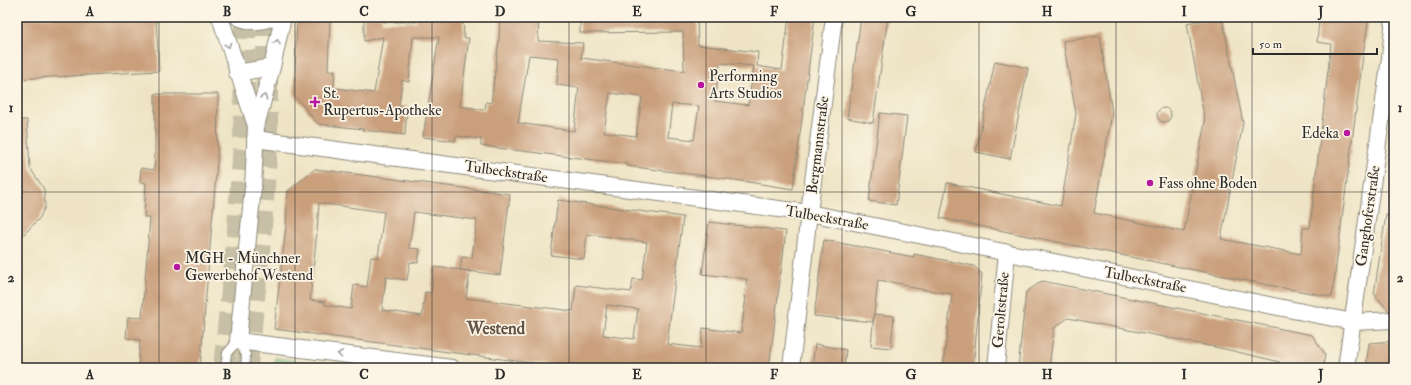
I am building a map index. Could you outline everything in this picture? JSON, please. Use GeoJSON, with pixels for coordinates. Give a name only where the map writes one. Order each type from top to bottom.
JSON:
{"type":"FeatureCollection","features":[{"type":"Feature","properties":{"kind":"street"},"geometry":{"type":"LineString","coordinates":[[220,17],[255,132]]}},
{"type":"Feature","properties":{"kind":"street"},"geometry":{"type":"LineString","coordinates":[[238,17],[253,21],[266,20],[272,17]]}},
{"type":"Feature","properties":{"kind":"street"},"geometry":{"type":"LineString","coordinates":[[283,17],[255,132],[253,187],[238,341],[452,368]]}},
{"type":"Feature","properties":{"kind":"street","name":"Bergmannstraße"},"geometry":{"type":"LineString","coordinates":[[791,368],[834,17]]}},
{"type":"Feature","properties":{"kind":"street","name":"Ganghoferstraße"},"geometry":{"type":"LineString","coordinates":[[1346,368],[1392,51],[1394,17]]}},
{"type":"Feature","properties":{"kind":"street"},"geometry":{"type":"LineString","coordinates":[[237,73],[272,67]]}},
{"type":"Feature","properties":{"kind":"street","name":"Tulbeckstraße"},"geometry":{"type":"LineString","coordinates":[[255,132],[809,213],[1353,322],[1394,320]]}},
{"type":"Feature","properties":{"kind":"street","name":"Geroltstraße"},"geometry":{"type":"LineString","coordinates":[[996,368],[1007,252]]}},
{"type":"Feature","properties":{"kind":"lane"},"geometry":{"type":"LineString","coordinates":[[225,368],[227,353],[238,341],[246,355],[244,368]]}},
{"type":"Feature","properties":{"kind":"green space"},"geometry":{"type":"Polygon","coordinates":[[[275,358],[355,368],[274,368],[275,358]]]}},
{"type":"Feature","properties":{"kind":"building"},"geometry":{"type":"Polygon","coordinates":[[[57,17],[156,17],[159,71],[17,79],[17,19],[57,17]]]}},
{"type":"Feature","properties":{"kind":"building"},"geometry":{"type":"Polygon","coordinates":[[[297,17],[330,17],[328,71],[335,70],[334,88],[374,93],[383,37],[364,41],[364,17],[381,17],[382,22],[416,22],[415,17],[463,17],[464,38],[469,38],[460,106],[485,110],[486,102],[491,103],[499,40],[500,17],[539,17],[538,41],[583,43],[581,58],[684,71],[683,32],[580,33],[580,17],[697,17],[698,45],[758,52],[757,66],[782,70],[789,17],[815,17],[793,189],[627,166],[628,164],[481,146],[481,139],[456,136],[455,141],[423,137],[439,37],[413,37],[409,82],[402,80],[399,106],[407,107],[405,135],[318,124],[294,95],[297,17]],[[529,55],[518,123],[574,131],[579,88],[557,85],[559,58],[529,55]],[[720,63],[715,101],[748,105],[754,66],[720,63]],[[610,93],[604,132],[636,136],[642,97],[610,93]],[[672,104],[668,137],[694,140],[699,106],[672,104]]]}},
{"type":"Feature","properties":{"kind":"building"},"geometry":{"type":"Polygon","coordinates":[[[861,17],[888,17],[873,123],[847,118],[861,17]]]}},
{"type":"Feature","properties":{"kind":"building"},"geometry":{"type":"Polygon","coordinates":[[[1222,17],[1243,123],[1221,239],[1301,254],[1303,228],[1310,228],[1331,44],[1317,42],[1319,21],[1335,22],[1336,17],[1369,17],[1332,297],[940,218],[947,183],[1061,206],[1076,114],[1063,41],[1100,36],[1112,113],[1094,213],[1184,232],[1205,122],[1187,23],[1222,17]]]}},
{"type":"Feature","properties":{"kind":"building"},"geometry":{"type":"Polygon","coordinates":[[[995,61],[1028,68],[1010,159],[976,152],[995,61]]]}},
{"type":"Feature","properties":{"kind":"building","name":"MGH - Münchner Gewerbehof Westend"},"geometry":{"type":"Polygon","coordinates":[[[155,94],[218,94],[217,162],[200,368],[138,368],[140,340],[126,338],[128,317],[142,318],[150,218],[144,217],[146,183],[140,182],[141,168],[154,170],[155,94]]]}},
{"type":"Feature","properties":{"kind":"building"},"geometry":{"type":"Polygon","coordinates":[[[1164,108],[1169,110],[1171,115],[1169,120],[1164,122],[1159,120],[1157,115],[1159,110],[1164,108]]]}},
{"type":"Feature","properties":{"kind":"building"},"geometry":{"type":"Polygon","coordinates":[[[880,113],[907,116],[896,205],[869,201],[880,113]]]}},
{"type":"Feature","properties":{"kind":"building"},"geometry":{"type":"Polygon","coordinates":[[[17,120],[27,120],[30,168],[44,189],[45,207],[39,219],[17,241],[17,120]]]}},
{"type":"Feature","properties":{"kind":"building"},"geometry":{"type":"Polygon","coordinates":[[[315,169],[510,194],[500,275],[470,271],[466,298],[573,311],[576,285],[631,292],[633,279],[642,280],[647,242],[587,234],[584,259],[551,255],[558,200],[683,217],[667,344],[701,348],[703,328],[741,333],[746,297],[744,296],[747,279],[702,274],[709,222],[786,231],[769,368],[570,368],[274,329],[286,227],[288,191],[315,169]],[[319,203],[310,300],[325,302],[325,305],[351,309],[354,285],[367,287],[371,257],[378,258],[384,212],[319,203]],[[414,212],[409,248],[420,249],[418,263],[410,262],[407,280],[386,277],[382,310],[422,316],[425,292],[431,293],[434,267],[460,270],[462,257],[472,258],[477,220],[414,212]],[[607,305],[603,335],[634,339],[638,309],[607,305]]]}},
{"type":"Feature","properties":{"kind":"building"},"geometry":{"type":"Polygon","coordinates":[[[1386,215],[1394,216],[1394,311],[1389,311],[1374,294],[1386,215]]]}},
{"type":"Feature","properties":{"kind":"building"},"geometry":{"type":"Polygon","coordinates":[[[824,240],[914,257],[914,254],[974,266],[982,274],[973,368],[943,368],[952,294],[908,287],[908,285],[878,280],[873,322],[814,316],[824,240]]]}},
{"type":"Feature","properties":{"kind":"building"},"geometry":{"type":"Polygon","coordinates":[[[1042,281],[1312,335],[1325,354],[1323,368],[1285,368],[1280,362],[1225,349],[1068,318],[1054,328],[1049,368],[1018,368],[1026,292],[1042,281]]]}},
{"type":"Feature","properties":{"kind":"building"},"geometry":{"type":"Polygon","coordinates":[[[874,314],[894,316],[891,348],[871,346],[874,314]]]}},
{"type":"Feature","properties":{"kind":"building"},"geometry":{"type":"Polygon","coordinates":[[[1394,341],[1394,368],[1366,368],[1369,343],[1394,341]]]}},
{"type":"Feature","properties":{"kind":"building"},"geometry":{"type":"Polygon","coordinates":[[[815,344],[846,350],[844,368],[812,368],[815,344]]]}},
{"type":"Feature","properties":{"kind":"tunnel"},"geometry":{"type":"LineString","coordinates":[[224,368],[237,241],[244,145],[245,17]]}},
{"type":"Feature","properties":{"kind":"tunnel"},"geometry":{"type":"LineString","coordinates":[[247,365],[260,241],[267,145],[267,17]]}},
{"type":"Feature","properties":{"kind":"place","name":"Performing Arts Studios"},"geometry":{"type":"Point","coordinates":[701,85]}},
{"type":"Feature","properties":{"kind":"place","name":"St. Rupertus-Apotheke"},"geometry":{"type":"Point","coordinates":[315,102]}},
{"type":"Feature","properties":{"kind":"place","name":"Edeka"},"geometry":{"type":"Point","coordinates":[1347,133]}},
{"type":"Feature","properties":{"kind":"place","name":"Fass ohne Boden"},"geometry":{"type":"Point","coordinates":[1150,183]}},
{"type":"Feature","properties":{"kind":"place","name":"MGH - Münchner Gewerbehof Westend"},"geometry":{"type":"Point","coordinates":[177,267]}},
{"type":"Feature","properties":{"kind":"district","name":"Westend"},"geometry":{"type":"Point","coordinates":[496,328]}}]}
